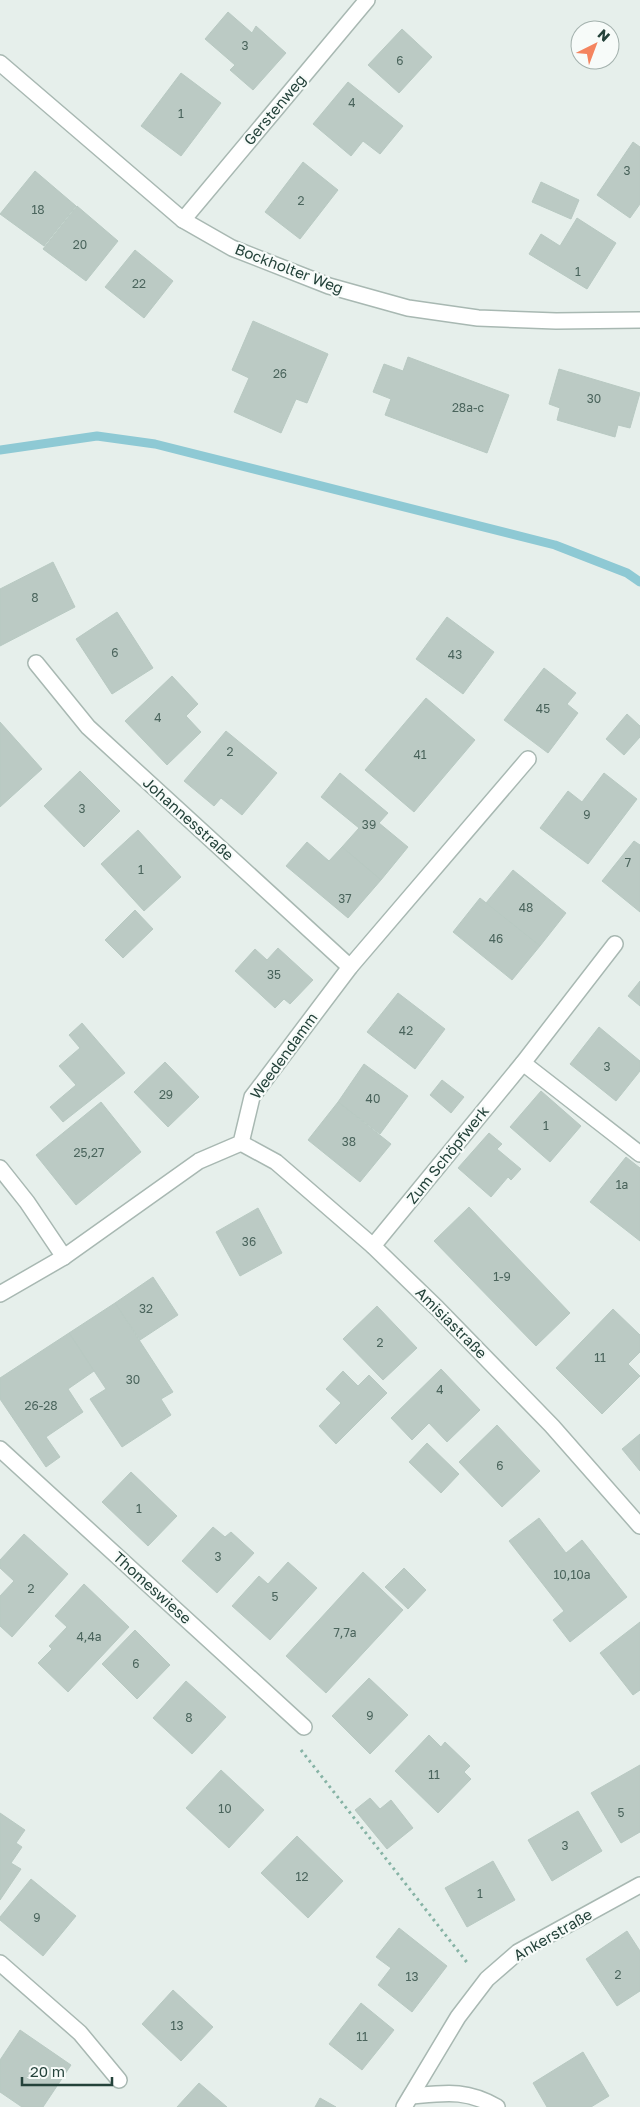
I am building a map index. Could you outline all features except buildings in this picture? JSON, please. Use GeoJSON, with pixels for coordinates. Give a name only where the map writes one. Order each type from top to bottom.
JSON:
{"type":"FeatureCollection","features":[{"type":"Feature","properties":{"kind":"street","name":"Gerstenweg"},"geometry":{"type":"LineString","coordinates":[[183,220],[367,0]]}},
{"type":"Feature","properties":{"kind":"street","name":"Bockholter Weg"},"geometry":{"type":"LineString","coordinates":[[0,63],[183,220],[232,248],[329,286],[408,308],[478,318],[640,320]]}},
{"type":"Feature","properties":{"kind":"street","name":"Johannesstraße"},"geometry":{"type":"LineString","coordinates":[[36,663],[88,727],[350,967]]}},
{"type":"Feature","properties":{"kind":"street","name":"Weedendamm"},"geometry":{"type":"LineString","coordinates":[[241,1143],[252,1097],[350,967],[528,759]]}},
{"type":"Feature","properties":{"kind":"street","name":"Zum Schöpfwerk"},"geometry":{"type":"LineString","coordinates":[[373,1246],[523,1063],[615,944]]}},
{"type":"Feature","properties":{"kind":"street"},"geometry":{"type":"LineString","coordinates":[[523,1063],[640,1154]]}},
{"type":"Feature","properties":{"kind":"street"},"geometry":{"type":"LineString","coordinates":[[0,1294],[64,1257],[198,1161],[241,1143]]}},
{"type":"Feature","properties":{"kind":"street","name":"Amisiastraße"},"geometry":{"type":"LineString","coordinates":[[241,1143],[276,1162],[373,1246],[437,1308],[552,1426],[640,1526]]}},
{"type":"Feature","properties":{"kind":"street"},"geometry":{"type":"LineString","coordinates":[[0,1168],[27,1202],[64,1257]]}},
{"type":"Feature","properties":{"kind":"street","name":"Thomeswiese"},"geometry":{"type":"LineString","coordinates":[[0,1449],[304,1727]]}},
{"type":"Feature","properties":{"kind":"street","name":"Ankerstraße"},"geometry":{"type":"LineString","coordinates":[[407,2102],[458,2016],[487,1979],[518,1952],[640,1885]]}},
{"type":"Feature","properties":{"kind":"street"},"geometry":{"type":"LineString","coordinates":[[0,1963],[80,2032],[119,2080]]}},
{"type":"Feature","properties":{"kind":"street"},"geometry":{"type":"LineString","coordinates":[[407,2102],[451,2092],[482,2098],[497,2107]]}},
{"type":"Feature","properties":{"kind":"path"},"geometry":{"type":"LineString","coordinates":[[298,1746],[465,1962],[487,1979]]}},
{"type":"Feature","properties":{"kind":"waterway"},"geometry":{"type":"LineString","coordinates":[[0,450],[97,436],[155,444],[555,545],[627,573],[640,582]]}}]}
